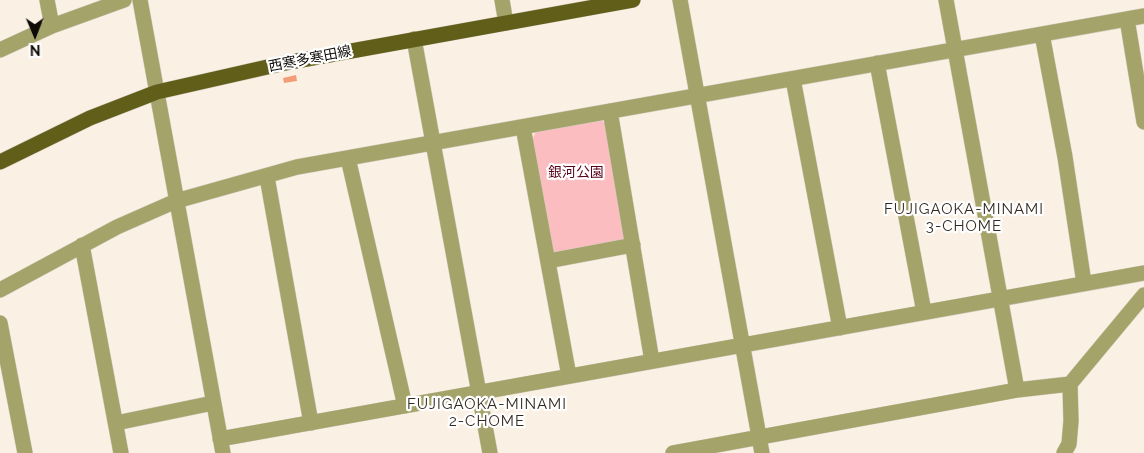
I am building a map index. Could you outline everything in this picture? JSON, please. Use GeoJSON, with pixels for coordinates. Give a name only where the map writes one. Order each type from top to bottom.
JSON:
{"type":"FeatureCollection","features":[{"type":"Feature","properties":{"kind":"main road","name":"西寒多寒田線"},"geometry":{"type":"LineString","coordinates":[[0,162],[90,118],[158,92],[285,63],[633,0]]}},
{"type":"Feature","properties":{"kind":"street"},"geometry":{"type":"LineString","coordinates":[[47,0],[52,26]]}},
{"type":"Feature","properties":{"kind":"street"},"geometry":{"type":"LineString","coordinates":[[0,50],[52,26],[124,0]]}},
{"type":"Feature","properties":{"kind":"street"},"geometry":{"type":"LineString","coordinates":[[140,0],[222,446],[311,423],[1144,273]]}},
{"type":"Feature","properties":{"kind":"street"},"geometry":{"type":"LineString","coordinates":[[502,0],[506,23]]}},
{"type":"Feature","properties":{"kind":"street"},"geometry":{"type":"LineString","coordinates":[[680,0],[762,453]]}},
{"type":"Feature","properties":{"kind":"street"},"geometry":{"type":"LineString","coordinates":[[946,0],[1017,390]]}},
{"type":"Feature","properties":{"kind":"street"},"geometry":{"type":"LineString","coordinates":[[0,290],[117,226],[176,201],[297,167],[1144,16]]}},
{"type":"Feature","properties":{"kind":"street"},"geometry":{"type":"LineString","coordinates":[[1127,19],[1144,122]]}},
{"type":"Feature","properties":{"kind":"street"},"geometry":{"type":"LineString","coordinates":[[1042,34],[1065,157],[1084,284]]}},
{"type":"Feature","properties":{"kind":"street"},"geometry":{"type":"LineString","coordinates":[[414,40],[490,453]]}},
{"type":"Feature","properties":{"kind":"street"},"geometry":{"type":"LineString","coordinates":[[877,63],[924,312]]}},
{"type":"Feature","properties":{"kind":"street"},"geometry":{"type":"LineString","coordinates":[[793,78],[840,328]]}},
{"type":"Feature","properties":{"kind":"street"},"geometry":{"type":"LineString","coordinates":[[610,111],[652,361]]}},
{"type":"Feature","properties":{"kind":"street"},"geometry":{"type":"LineString","coordinates":[[524,127],[569,376]]}},
{"type":"Feature","properties":{"kind":"street"},"geometry":{"type":"LineString","coordinates":[[348,158],[405,406]]}},
{"type":"Feature","properties":{"kind":"street"},"geometry":{"type":"LineString","coordinates":[[267,176],[311,423]]}},
{"type":"Feature","properties":{"kind":"street"},"geometry":{"type":"LineString","coordinates":[[82,245],[121,453]]}},
{"type":"Feature","properties":{"kind":"street"},"geometry":{"type":"LineString","coordinates":[[548,261],[633,245]]}},
{"type":"Feature","properties":{"kind":"street"},"geometry":{"type":"LineString","coordinates":[[1064,453],[1069,444],[1071,421],[1070,384],[1144,295]]}},
{"type":"Feature","properties":{"kind":"street"},"geometry":{"type":"LineString","coordinates":[[0,323],[25,453]]}},
{"type":"Feature","properties":{"kind":"street"},"geometry":{"type":"LineString","coordinates":[[673,453],[1017,390],[1070,384]]}},
{"type":"Feature","properties":{"kind":"street"},"geometry":{"type":"LineString","coordinates":[[116,423],[213,403]]}},
{"type":"Feature","properties":{"kind":"green space","name":"銀河公園"},"geometry":{"type":"Polygon","coordinates":[[[601,120],[606,124],[624,238],[620,244],[559,255],[553,251],[532,140],[536,131],[601,120]]]}},
{"type":"Feature","properties":{"kind":"building"},"geometry":{"type":"Polygon","coordinates":[[[296,75],[297,81],[284,83],[283,78],[296,75]]]}},
{"type":"Feature","properties":{"kind":"district","name":"FUJIGAOKA-MINAMI 3-CHOME"},"geometry":{"type":"Point","coordinates":[964,218]}},
{"type":"Feature","properties":{"kind":"district","name":"FUJIGAOKA-MINAMI 2-CHOME"},"geometry":{"type":"Point","coordinates":[487,412]}}]}
